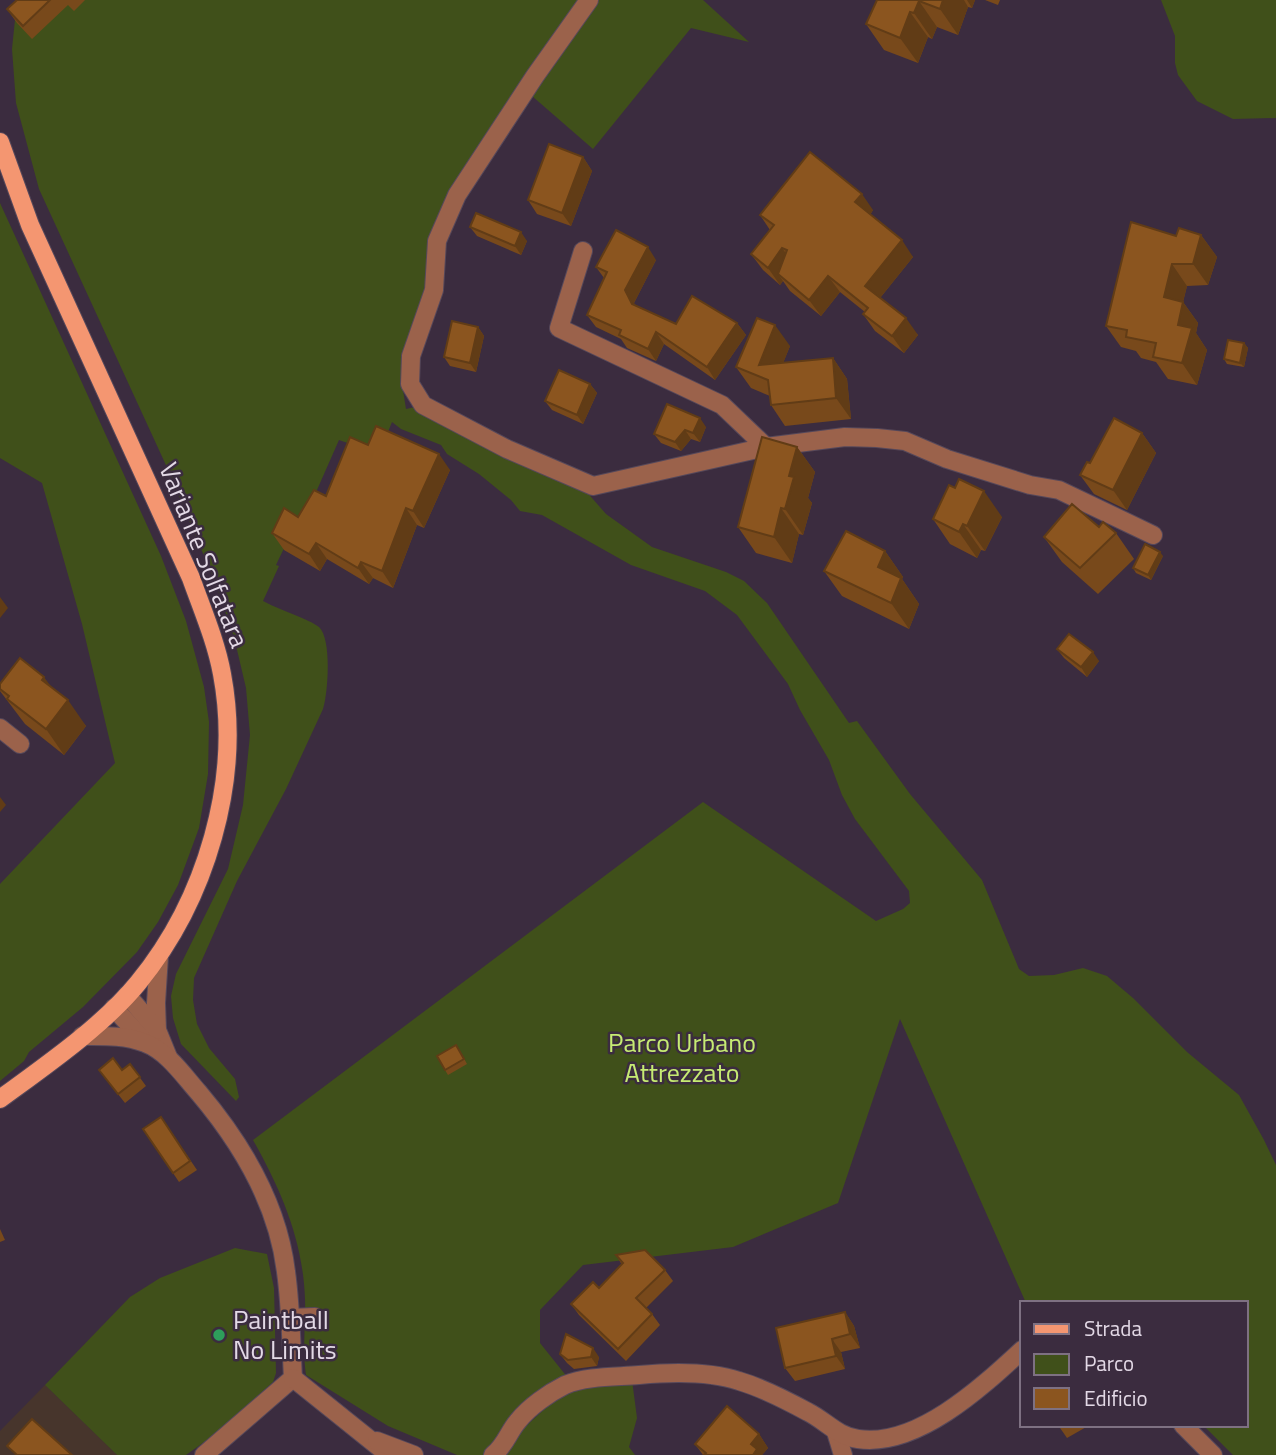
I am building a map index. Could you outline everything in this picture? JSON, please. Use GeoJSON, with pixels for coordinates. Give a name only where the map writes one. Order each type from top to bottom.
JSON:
{"type":"FeatureCollection","features":[{"type":"Feature","properties":{"kind":"main road","name":"Variante Solfatara"},"geometry":{"type":"LineString","coordinates":[[0,142],[30,225],[191,578],[222,674],[227,721],[227,763],[220,810],[205,863],[181,919],[159,956],[114,1008],[0,1099]]}},
{"type":"Feature","properties":{"kind":"street"},"geometry":{"type":"LineString","coordinates":[[589,0],[535,76],[457,195],[437,241],[434,290],[411,356],[410,384],[423,405],[507,449],[593,486],[766,447],[845,437],[905,441],[947,459],[1030,485],[1059,490],[1153,535]]}},
{"type":"Feature","properties":{"kind":"street"},"geometry":{"type":"LineString","coordinates":[[583,251],[559,328],[722,405],[766,447]]}},
{"type":"Feature","properties":{"kind":"street"},"geometry":{"type":"LineString","coordinates":[[0,728],[20,744]]}},
{"type":"Feature","properties":{"kind":"street"},"geometry":{"type":"LineString","coordinates":[[152,1036],[159,956]]}},
{"type":"Feature","properties":{"kind":"street"},"geometry":{"type":"LineString","coordinates":[[127,995],[152,1036],[222,1121],[255,1173],[274,1218],[286,1271],[293,1378],[388,1455]]}},
{"type":"Feature","properties":{"kind":"street"},"geometry":{"type":"LineString","coordinates":[[114,1008],[152,1036]]}},
{"type":"Feature","properties":{"kind":"street"},"geometry":{"type":"LineString","coordinates":[[82,1036],[152,1036]]}},
{"type":"Feature","properties":{"kind":"street"},"geometry":{"type":"LineString","coordinates":[[289,1318],[315,1317]]}},
{"type":"Feature","properties":{"kind":"street"},"geometry":{"type":"LineString","coordinates":[[494,1455],[518,1421],[550,1394],[567,1384],[647,1374],[701,1374],[738,1380],[814,1415],[836,1432],[859,1439],[881,1439],[909,1432],[941,1417],[1020,1352]]}},
{"type":"Feature","properties":{"kind":"street"},"geometry":{"type":"LineString","coordinates":[[204,1455],[293,1378]]}},
{"type":"Feature","properties":{"kind":"street"},"geometry":{"type":"LineString","coordinates":[[1185,1427],[1213,1455]]}},
{"type":"Feature","properties":{"kind":"street"},"geometry":{"type":"LineString","coordinates":[[836,1432],[843,1455]]}},
{"type":"Feature","properties":{"kind":"street"},"geometry":{"type":"LineString","coordinates":[[363,1436],[414,1455]]}},
{"type":"Feature","properties":{"kind":"shaded area"},"geometry":{"type":"Polygon","coordinates":[[[45,1385],[117,1455],[0,1455],[0,1431],[45,1385]]]}},
{"type":"Feature","properties":{"kind":"green space","name":"Parco Urbano Attrezzato"},"geometry":{"type":"Polygon","coordinates":[[[17,0],[582,0],[446,197],[434,231],[428,279],[402,384],[406,409],[415,407],[483,447],[585,490],[606,514],[652,547],[726,572],[744,581],[767,603],[849,723],[857,721],[910,794],[982,880],[1019,969],[1029,976],[1054,975],[1083,968],[1107,976],[1187,1052],[1239,1095],[1276,1165],[1276,1455],[1233,1455],[1205,1427],[1248,1427],[1248,1301],[1025,1301],[900,1019],[838,1203],[733,1247],[583,1265],[540,1310],[540,1343],[568,1378],[541,1390],[520,1408],[486,1455],[457,1455],[388,1426],[306,1375],[305,1299],[300,1256],[289,1216],[253,1140],[703,802],[876,921],[910,903],[909,891],[855,819],[842,795],[829,760],[788,684],[737,615],[705,591],[631,565],[542,515],[520,511],[511,500],[479,474],[447,454],[441,445],[401,429],[392,422],[379,454],[339,440],[302,524],[296,523],[276,565],[279,566],[263,601],[319,627],[326,643],[327,679],[323,709],[286,789],[237,881],[194,978],[193,1000],[197,1024],[209,1048],[235,1079],[239,1097],[236,1101],[181,1044],[173,1018],[171,996],[176,974],[228,869],[243,805],[250,735],[246,688],[234,637],[215,582],[165,463],[39,189],[16,103],[12,49],[17,0]]]}},
{"type":"Feature","properties":{"kind":"green space"},"geometry":{"type":"Polygon","coordinates":[[[598,0],[703,0],[749,42],[691,28],[593,149],[532,96],[598,0]]]}},
{"type":"Feature","properties":{"kind":"green space"},"geometry":{"type":"Polygon","coordinates":[[[1161,0],[1276,0],[1276,118],[1233,119],[1197,101],[1178,75],[1175,36],[1161,0]]]}},
{"type":"Feature","properties":{"kind":"green space"},"geometry":{"type":"Polygon","coordinates":[[[0,203],[161,556],[186,621],[204,687],[209,722],[208,774],[199,828],[178,885],[158,922],[137,952],[83,1007],[29,1052],[24,1061],[0,1081],[0,884],[115,763],[82,624],[42,483],[0,458],[0,203]]]}},
{"type":"Feature","properties":{"kind":"green space"},"geometry":{"type":"Polygon","coordinates":[[[235,1248],[267,1254],[274,1288],[276,1373],[273,1382],[218,1432],[186,1455],[117,1455],[45,1385],[130,1297],[160,1278],[235,1248]]]}},
{"type":"Feature","properties":{"kind":"green space"},"geometry":{"type":"Polygon","coordinates":[[[632,1380],[637,1418],[629,1447],[635,1455],[505,1455],[525,1427],[564,1391],[632,1380]]]}},
{"type":"Feature","properties":{"kind":"building"},"geometry":{"type":"Polygon","coordinates":[[[17,0],[50,0],[23,26],[7,9],[17,0]]]}},
{"type":"Feature","properties":{"kind":"building"},"geometry":{"type":"Polygon","coordinates":[[[877,0],[943,0],[940,9],[919,1],[914,13],[910,12],[900,38],[866,24],[877,0]]]}},
{"type":"Feature","properties":{"kind":"building"},"geometry":{"type":"Polygon","coordinates":[[[549,144],[583,157],[562,213],[528,200],[549,144]]]}},
{"type":"Feature","properties":{"kind":"building"},"geometry":{"type":"Polygon","coordinates":[[[810,152],[862,194],[855,202],[902,240],[865,286],[906,318],[892,336],[863,314],[868,308],[828,276],[809,300],[778,274],[787,250],[782,248],[768,268],[751,254],[774,225],[760,215],[810,152]]]}},
{"type":"Feature","properties":{"kind":"building"},"geometry":{"type":"Polygon","coordinates":[[[476,213],[521,232],[515,246],[470,227],[476,213]]]}},
{"type":"Feature","properties":{"kind":"building"},"geometry":{"type":"Polygon","coordinates":[[[1131,222],[1176,236],[1179,228],[1201,235],[1193,264],[1172,264],[1164,297],[1183,302],[1178,325],[1192,328],[1182,363],[1153,357],[1156,343],[1126,337],[1127,330],[1106,326],[1131,222]]]}},
{"type":"Feature","properties":{"kind":"building"},"geometry":{"type":"Polygon","coordinates":[[[616,230],[648,247],[625,290],[632,304],[676,324],[692,296],[737,323],[707,367],[656,332],[648,349],[619,335],[621,330],[587,315],[607,272],[596,267],[616,230]]]}},
{"type":"Feature","properties":{"kind":"building"},"geometry":{"type":"Polygon","coordinates":[[[757,318],[775,325],[759,365],[833,358],[836,398],[771,405],[768,380],[736,367],[757,318]]]}},
{"type":"Feature","properties":{"kind":"building"},"geometry":{"type":"Polygon","coordinates":[[[452,321],[478,327],[470,363],[444,357],[452,321]]]}},
{"type":"Feature","properties":{"kind":"building"},"geometry":{"type":"Polygon","coordinates":[[[1228,340],[1244,343],[1240,363],[1224,359],[1228,340]]]}},
{"type":"Feature","properties":{"kind":"building"},"geometry":{"type":"Polygon","coordinates":[[[559,370],[590,384],[577,415],[545,401],[559,370]]]}},
{"type":"Feature","properties":{"kind":"building"},"geometry":{"type":"Polygon","coordinates":[[[667,404],[700,418],[693,433],[685,430],[675,442],[654,434],[667,404]]]}},
{"type":"Feature","properties":{"kind":"building"},"geometry":{"type":"Polygon","coordinates":[[[1114,418],[1142,433],[1113,490],[1080,475],[1087,462],[1090,463],[1114,418]]]}},
{"type":"Feature","properties":{"kind":"building"},"geometry":{"type":"Polygon","coordinates":[[[376,426],[439,454],[413,511],[406,508],[382,571],[361,562],[358,568],[316,543],[309,554],[272,533],[284,508],[298,517],[314,490],[326,496],[350,437],[368,445],[376,426]]]}},
{"type":"Feature","properties":{"kind":"building"},"geometry":{"type":"Polygon","coordinates":[[[762,437],[797,447],[789,476],[794,477],[785,509],[781,508],[774,537],[738,527],[762,437]]]}},
{"type":"Feature","properties":{"kind":"building"},"geometry":{"type":"Polygon","coordinates":[[[959,479],[984,491],[967,526],[963,524],[959,532],[933,519],[949,485],[955,488],[959,479]]]}},
{"type":"Feature","properties":{"kind":"building"},"geometry":{"type":"Polygon","coordinates":[[[1072,504],[1099,527],[1103,522],[1116,533],[1080,568],[1044,537],[1072,504]]]}},
{"type":"Feature","properties":{"kind":"building"},"geometry":{"type":"Polygon","coordinates":[[[846,531],[885,551],[878,567],[901,578],[891,603],[824,571],[846,531]]]}},
{"type":"Feature","properties":{"kind":"building"},"geometry":{"type":"Polygon","coordinates":[[[1145,544],[1160,552],[1148,575],[1133,568],[1145,544]]]}},
{"type":"Feature","properties":{"kind":"building"},"geometry":{"type":"Polygon","coordinates":[[[1069,634],[1093,652],[1081,667],[1057,649],[1069,634]]]}},
{"type":"Feature","properties":{"kind":"building"},"geometry":{"type":"Polygon","coordinates":[[[20,658],[68,700],[46,729],[7,699],[9,696],[0,689],[0,684],[20,658]]]}},
{"type":"Feature","properties":{"kind":"building"},"geometry":{"type":"Polygon","coordinates":[[[456,1045],[464,1059],[445,1070],[437,1056],[456,1045]]]}},
{"type":"Feature","properties":{"kind":"building"},"geometry":{"type":"Polygon","coordinates":[[[113,1058],[122,1070],[130,1064],[140,1077],[118,1094],[99,1070],[113,1058]]]}},
{"type":"Feature","properties":{"kind":"building"},"geometry":{"type":"Polygon","coordinates":[[[161,1117],[190,1161],[173,1173],[143,1129],[161,1117]]]}},
{"type":"Feature","properties":{"kind":"building"},"geometry":{"type":"Polygon","coordinates":[[[645,1250],[665,1270],[636,1298],[652,1314],[618,1349],[571,1304],[593,1282],[599,1288],[623,1263],[616,1255],[645,1250]]]}},
{"type":"Feature","properties":{"kind":"building"},"geometry":{"type":"Polygon","coordinates":[[[845,1312],[850,1334],[832,1339],[836,1356],[785,1368],[776,1328],[845,1312]]]}},
{"type":"Feature","properties":{"kind":"building"},"geometry":{"type":"Polygon","coordinates":[[[566,1334],[593,1348],[591,1357],[568,1360],[560,1354],[566,1334]]]}},
{"type":"Feature","properties":{"kind":"building"},"geometry":{"type":"Polygon","coordinates":[[[727,1406],[759,1434],[751,1444],[757,1449],[753,1455],[704,1455],[706,1453],[695,1444],[727,1406]]]}},
{"type":"Feature","properties":{"kind":"building"},"geometry":{"type":"Polygon","coordinates":[[[32,1419],[72,1455],[17,1455],[7,1446],[32,1419]]]}},
{"type":"Feature","properties":{"kind":"place","name":"Paintball No Limits"},"geometry":{"type":"Point","coordinates":[219,1335]}}]}
